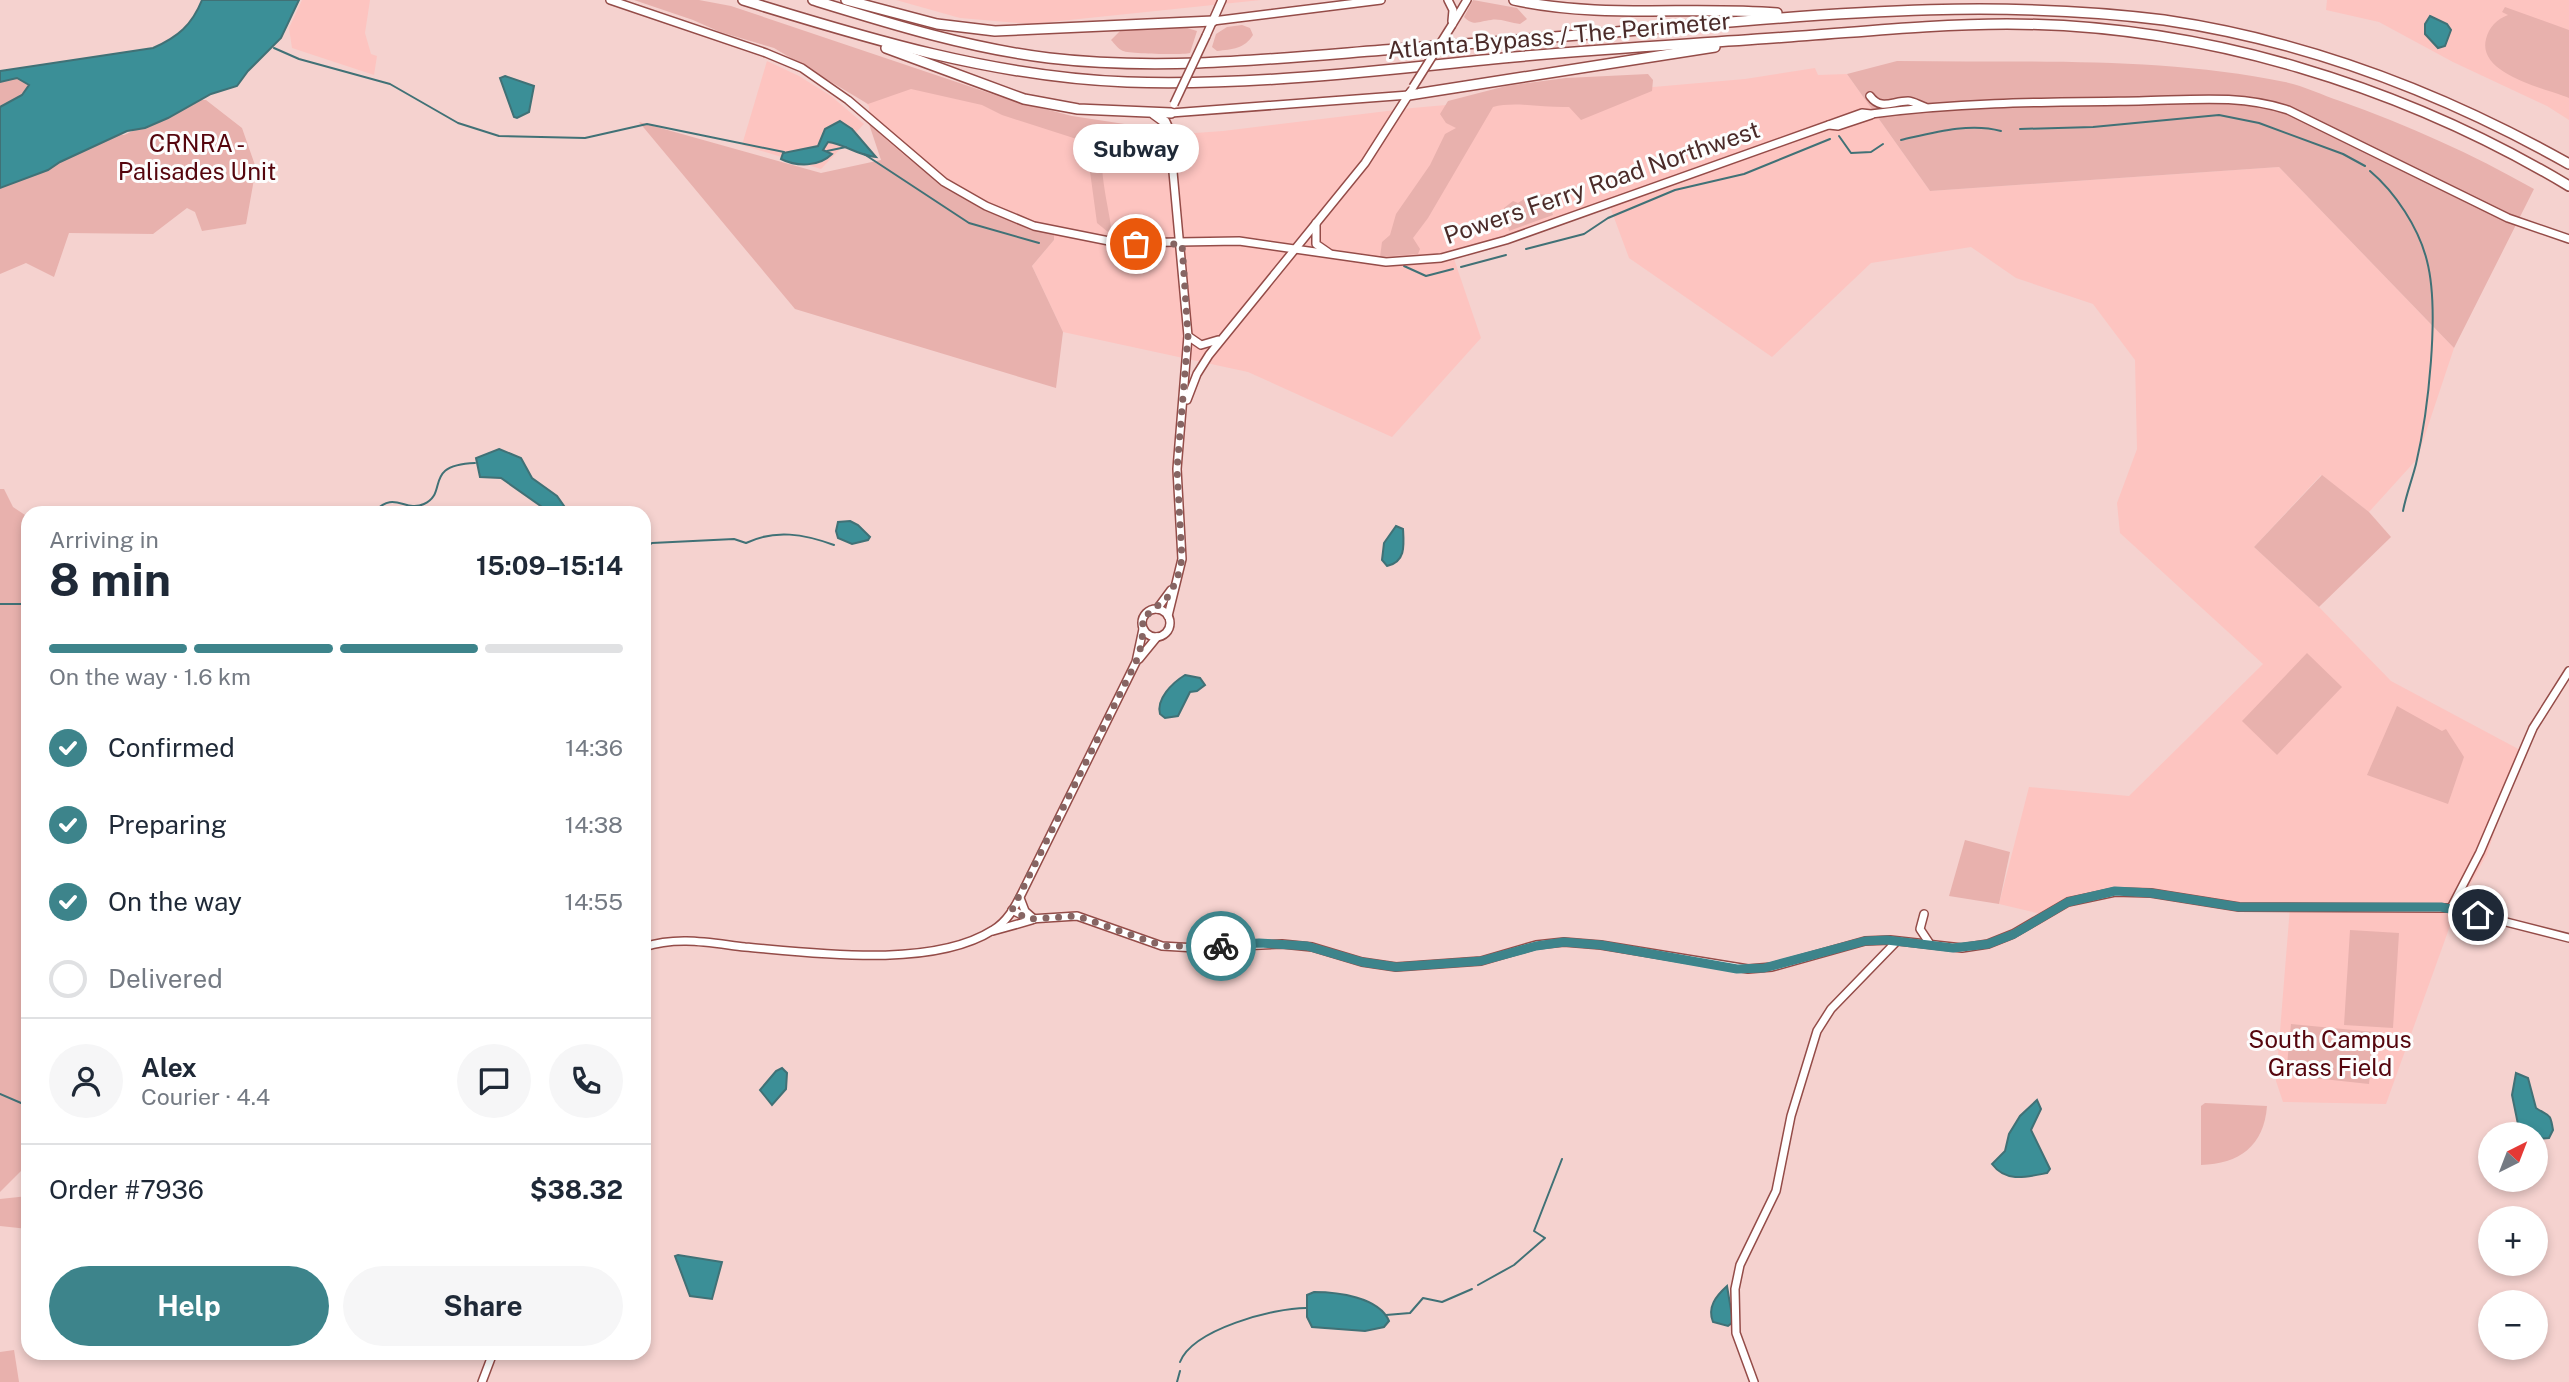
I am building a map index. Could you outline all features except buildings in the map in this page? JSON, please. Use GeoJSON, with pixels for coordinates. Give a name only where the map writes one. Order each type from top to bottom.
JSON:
{"type":"FeatureCollection","features":[{"type":"Feature","properties":{"kind":"highway","name":"Atlanta Bypass / The Perimeter"},"geometry":{"type":"LineString","coordinates":[[743,0],[839,29],[1003,70],[1080,79],[1171,83],[1424,68],[1581,51],[1878,29],[2010,24],[2117,32],[2248,54],[2343,82],[2439,119],[2504,150],[2569,186]]}},
{"type":"Feature","properties":{"kind":"highway","name":"Atlanta Bypass / The Perimeter"},"geometry":{"type":"LineString","coordinates":[[813,0],[924,33],[986,48],[1048,58],[1145,64],[1268,59],[1803,15],[2010,6],[2099,12],[2192,24],[2285,45],[2391,79],[2436,97],[2569,164]]}},
{"type":"Feature","properties":{"kind":"highway"},"geometry":{"type":"LineString","coordinates":[[846,0],[929,22],[995,31],[1213,21]]}},
{"type":"Feature","properties":{"kind":"highway"},"geometry":{"type":"LineString","coordinates":[[1514,0],[1583,9],[1719,9],[1803,15]]}},
{"type":"Feature","properties":{"kind":"highway"},"geometry":{"type":"LineString","coordinates":[[839,29],[1024,99],[1079,109],[1152,113],[1172,108]]}},
{"type":"Feature","properties":{"kind":"highway"},"geometry":{"type":"LineString","coordinates":[[1411,91],[1796,37]]}},
{"type":"Feature","properties":{"kind":"highway"},"geometry":{"type":"LineString","coordinates":[[1152,113],[1165,122],[1170,132]]}},
{"type":"Feature","properties":{"kind":"street","name":"Powers Ferry Road Northwest"},"geometry":{"type":"LineString","coordinates":[[610,0],[766,53],[802,68],[848,100],[929,171],[962,193],[1034,226],[1098,240],[1154,245],[1239,241],[1396,262],[1459,255],[1829,125],[1863,120],[1871,114],[1973,103],[2221,98],[2266,103],[2384,155],[2508,218],[2569,239]]}},
{"type":"Feature","properties":{"kind":"street"},"geometry":{"type":"LineString","coordinates":[[992,931],[1020,898],[1136,662],[1157,637],[1168,630],[1168,616],[1183,544],[1177,469],[1188,336],[1182,244],[1170,132],[1172,108],[1222,0]]}},
{"type":"Feature","properties":{"kind":"street"},"geometry":{"type":"LineString","coordinates":[[1213,21],[1381,0]]}},
{"type":"Feature","properties":{"kind":"street"},"geometry":{"type":"LineString","coordinates":[[1448,0],[1453,10],[1452,25]]}},
{"type":"Feature","properties":{"kind":"street"},"geometry":{"type":"LineString","coordinates":[[1183,411],[1197,374],[1223,336],[1376,148],[1467,0]]}},
{"type":"Feature","properties":{"kind":"street"},"geometry":{"type":"LineString","coordinates":[[1172,108],[1411,91]]}},
{"type":"Feature","properties":{"kind":"street"},"geometry":{"type":"LineString","coordinates":[[1870,96],[1881,105],[1910,101],[1925,107]]}},
{"type":"Feature","properties":{"kind":"street"},"geometry":{"type":"LineString","coordinates":[[1316,222],[1316,244],[1333,255]]}},
{"type":"Feature","properties":{"kind":"street"},"geometry":{"type":"LineString","coordinates":[[1188,336],[1204,346],[1223,336]]}},
{"type":"Feature","properties":{"kind":"street"},"geometry":{"type":"LineString","coordinates":[[1136,662],[1145,614],[1157,609],[1177,580]]}},
{"type":"Feature","properties":{"kind":"street"},"geometry":{"type":"LineString","coordinates":[[1157,609],[1168,616]]}},
{"type":"Feature","properties":{"kind":"street"},"geometry":{"type":"LineString","coordinates":[[1143,629],[1148,635],[1157,637]]}},
{"type":"Feature","properties":{"kind":"street"},"geometry":{"type":"LineString","coordinates":[[2451,908],[2480,852],[2533,728],[2569,671]]}},
{"type":"Feature","properties":{"kind":"street"},"geometry":{"type":"LineString","coordinates":[[651,946],[682,940],[827,952],[909,953],[957,945],[992,931],[1058,915],[1077,916],[1151,944],[1173,948],[1282,944],[1312,947],[1362,962],[1396,967],[1481,961],[1536,946],[1564,942],[1756,969],[1870,940],[1970,947],[1997,942],[2068,902],[2115,891],[2151,893],[2239,907],[2451,908],[2568,937]]}},
{"type":"Feature","properties":{"kind":"street"},"geometry":{"type":"LineString","coordinates":[[1020,898],[1025,911],[1034,919]]}},
{"type":"Feature","properties":{"kind":"street"},"geometry":{"type":"LineString","coordinates":[[1012,910],[1034,919]]}},
{"type":"Feature","properties":{"kind":"street"},"geometry":{"type":"LineString","coordinates":[[1924,914],[1920,929],[1930,945]]}},
{"type":"Feature","properties":{"kind":"street"},"geometry":{"type":"LineString","coordinates":[[1870,940],[1878,948],[1879,960]]}},
{"type":"Feature","properties":{"kind":"street"},"geometry":{"type":"LineString","coordinates":[[1754,1382],[1736,1334],[1735,1289],[1738,1272],[1776,1191],[1791,1116],[1817,1031],[1830,1009],[1897,941]]}},
{"type":"Feature","properties":{"kind":"street"},"geometry":{"type":"LineString","coordinates":[[482,1382],[490,1360]]}},
{"type":"Feature","properties":{"kind":"shaded area"},"geometry":{"type":"Polygon","coordinates":[[[302,0],[370,0],[365,33],[371,54],[377,56],[374,75],[292,48],[289,28],[302,0]]]}},
{"type":"Feature","properties":{"kind":"shaded area"},"geometry":{"type":"Polygon","coordinates":[[[896,0],[1261,0],[1031,24],[960,18],[896,0]]]}},
{"type":"Feature","properties":{"kind":"shaded area"},"geometry":{"type":"Polygon","coordinates":[[[2327,0],[2569,0],[2569,120],[2547,106],[2453,62],[2379,22],[2326,10],[2327,0]]]}},
{"type":"Feature","properties":{"kind":"shaded area"},"geometry":{"type":"Polygon","coordinates":[[[767,61],[799,76],[831,96],[864,124],[821,169],[742,145],[767,61]]]}},
{"type":"Feature","properties":{"kind":"shaded area"},"geometry":{"type":"Polygon","coordinates":[[[870,63],[1126,138],[1223,131],[1412,108],[1745,79],[1815,68],[1818,75],[1847,74],[1930,191],[2279,167],[2454,348],[2417,459],[2369,512],[2321,475],[2254,547],[2319,607],[2391,681],[2522,751],[2487,854],[2455,912],[2386,1104],[2283,1102],[2276,1081],[2290,907],[2265,908],[2176,899],[2126,887],[2083,896],[2045,915],[1999,904],[2029,787],[2129,796],[2263,664],[2120,533],[2117,503],[2137,449],[2135,360],[2093,304],[2016,278],[1971,247],[1871,263],[1772,357],[1629,258],[1609,204],[1453,256],[1481,338],[1392,437],[1248,372],[1063,332],[1032,266],[1054,240],[1054,235],[981,209],[946,188],[914,166],[869,124],[869,106],[860,97],[870,63]]]}},
{"type":"Feature","properties":{"kind":"green space"},"geometry":{"type":"Polygon","coordinates":[[[634,0],[699,0],[731,6],[1010,100],[1072,116],[1131,125],[1135,133],[1110,134],[1102,151],[1103,178],[1111,227],[1108,232],[1097,223],[1086,142],[1002,115],[982,105],[911,89],[868,104],[774,48],[720,32],[634,0]]]}},
{"type":"Feature","properties":{"kind":"green space"},"geometry":{"type":"Polygon","coordinates":[[[1473,0],[1517,8],[1527,19],[1520,24],[1498,20],[1471,22],[1464,17],[1473,0]]]}},
{"type":"Feature","properties":{"kind":"green space"},"geometry":{"type":"Polygon","coordinates":[[[2505,7],[2569,30],[2569,98],[2515,78],[2492,62],[2486,51],[2486,39],[2494,24],[2508,15],[2502,12],[2505,7]]]}},
{"type":"Feature","properties":{"kind":"green space"},"geometry":{"type":"Polygon","coordinates":[[[1242,25],[1250,28],[1253,35],[1246,43],[1238,48],[1217,51],[1212,47],[1216,34],[1227,27],[1242,25]]]}},
{"type":"Feature","properties":{"kind":"green space"},"geometry":{"type":"Polygon","coordinates":[[[1184,27],[1197,31],[1190,53],[1128,52],[1120,49],[1111,40],[1121,30],[1184,27]]]}},
{"type":"Feature","properties":{"kind":"green space"},"geometry":{"type":"Polygon","coordinates":[[[1897,61],[2140,64],[2285,82],[2415,130],[2534,189],[2454,348],[2279,167],[1930,191],[1847,74],[1897,61]]]}},
{"type":"Feature","properties":{"kind":"green space"},"geometry":{"type":"Polygon","coordinates":[[[1648,74],[1653,80],[1652,91],[1581,120],[1569,107],[1493,107],[1428,218],[1413,238],[1420,249],[1418,254],[1380,257],[1382,242],[1390,235],[1396,214],[1430,165],[1445,134],[1456,128],[1446,123],[1440,114],[1448,101],[1506,86],[1566,78],[1648,74]]]}},
{"type":"Feature","properties":{"kind":"green space"},"geometry":{"type":"Polygon","coordinates":[[[24,79],[29,87],[15,100],[0,107],[0,82],[24,79]]]}},
{"type":"Feature","properties":{"kind":"green space","name":"CRNRA - Palisades Unit"},"geometry":{"type":"Polygon","coordinates":[[[206,100],[242,128],[256,168],[246,224],[202,231],[195,212],[187,208],[153,234],[69,233],[54,277],[26,263],[0,274],[0,173],[113,133],[124,135],[206,100]]]}},
{"type":"Feature","properties":{"kind":"green space"},"geometry":{"type":"Polygon","coordinates":[[[639,122],[821,173],[881,160],[869,124],[932,177],[977,205],[1027,227],[1054,235],[1054,240],[1032,266],[1063,332],[1056,388],[795,309],[639,122]]]}},
{"type":"Feature","properties":{"kind":"green space"},"geometry":{"type":"Polygon","coordinates":[[[1530,195],[1546,195],[1553,215],[1509,231],[1504,208],[1513,201],[1518,203],[1530,195]]]}},
{"type":"Feature","properties":{"kind":"green space"},"geometry":{"type":"Polygon","coordinates":[[[2322,475],[2369,512],[2391,537],[2319,607],[2254,547],[2322,475]]]}},
{"type":"Feature","properties":{"kind":"green space"},"geometry":{"type":"Polygon","coordinates":[[[0,489],[4,489],[13,507],[21,512],[21,1171],[0,1192],[0,489]]]}},
{"type":"Feature","properties":{"kind":"green space"},"geometry":{"type":"Polygon","coordinates":[[[2307,653],[2342,687],[2277,755],[2242,721],[2307,653]]]}},
{"type":"Feature","properties":{"kind":"green space"},"geometry":{"type":"Polygon","coordinates":[[[2397,706],[2442,731],[2446,729],[2464,757],[2448,804],[2367,775],[2397,706]]]}},
{"type":"Feature","properties":{"kind":"green space"},"geometry":{"type":"Polygon","coordinates":[[[1965,840],[2010,852],[1999,904],[1949,896],[1965,840]]]}},
{"type":"Feature","properties":{"kind":"green space"},"geometry":{"type":"Polygon","coordinates":[[[2350,930],[2399,933],[2393,1028],[2344,1025],[2350,930]]]}},
{"type":"Feature","properties":{"kind":"green space","name":"South Campus Grass Field"},"geometry":{"type":"Polygon","coordinates":[[[2291,1024],[2374,1032],[2369,1084],[2286,1075],[2291,1024]]]}},
{"type":"Feature","properties":{"kind":"green space"},"geometry":{"type":"Polygon","coordinates":[[[2205,1103],[2267,1106],[2261,1132],[2255,1142],[2247,1150],[2227,1161],[2201,1165],[2201,1106],[2205,1103]]]}},
{"type":"Feature","properties":{"kind":"green space"},"geometry":{"type":"Polygon","coordinates":[[[21,1197],[21,1228],[0,1226],[0,1199],[21,1197]]]}},
{"type":"Feature","properties":{"kind":"green space"},"geometry":{"type":"Polygon","coordinates":[[[14,1350],[19,1382],[0,1382],[0,1352],[14,1350]]]}},
{"type":"Feature","properties":{"kind":"water"},"geometry":{"type":"Polygon","coordinates":[[[202,0],[299,0],[281,38],[237,86],[211,94],[168,118],[145,128],[127,131],[48,170],[0,188],[0,107],[22,95],[29,85],[17,78],[0,82],[0,71],[153,48],[183,29],[202,0]]]}},
{"type":"Feature","properties":{"kind":"water"},"geometry":{"type":"Polygon","coordinates":[[[2430,16],[2447,24],[2451,30],[2445,46],[2438,48],[2425,34],[2425,24],[2430,16]]]}},
{"type":"Feature","properties":{"kind":"water"},"geometry":{"type":"Polygon","coordinates":[[[505,76],[534,86],[529,112],[517,118],[514,117],[500,78],[505,76]]]}},
{"type":"Feature","properties":{"kind":"water"},"geometry":{"type":"Polygon","coordinates":[[[840,121],[852,129],[876,157],[828,142],[823,150],[832,154],[821,161],[801,164],[781,159],[783,153],[818,146],[825,129],[840,121]]]}},
{"type":"Feature","properties":{"kind":"water"},"geometry":{"type":"Polygon","coordinates":[[[499,449],[521,458],[532,478],[557,496],[564,506],[541,506],[501,478],[480,477],[476,458],[499,449]]]}},
{"type":"Feature","properties":{"kind":"water"},"geometry":{"type":"Polygon","coordinates":[[[850,521],[870,537],[868,540],[852,544],[838,538],[838,522],[850,521]]]}},
{"type":"Feature","properties":{"kind":"water"},"geometry":{"type":"Polygon","coordinates":[[[1396,526],[1403,529],[1401,557],[1387,566],[1382,560],[1384,543],[1396,526]]]}},
{"type":"Feature","properties":{"kind":"water"},"geometry":{"type":"Polygon","coordinates":[[[1185,675],[1200,678],[1205,685],[1190,692],[1178,716],[1165,718],[1160,714],[1160,703],[1170,687],[1185,675]]]}},
{"type":"Feature","properties":{"kind":"water"},"geometry":{"type":"Polygon","coordinates":[[[782,1068],[787,1073],[786,1089],[772,1105],[760,1090],[776,1071],[782,1068]]]}},
{"type":"Feature","properties":{"kind":"water"},"geometry":{"type":"Polygon","coordinates":[[[2516,1073],[2528,1078],[2536,1108],[2550,1117],[2553,1130],[2549,1138],[2548,1122],[2518,1122],[2512,1095],[2516,1073]]]}},
{"type":"Feature","properties":{"kind":"water"},"geometry":{"type":"Polygon","coordinates":[[[2037,1100],[2041,1109],[2031,1130],[2050,1169],[2047,1173],[2024,1177],[2004,1174],[1992,1164],[2005,1151],[2009,1134],[2020,1116],[2037,1100]]]}},
{"type":"Feature","properties":{"kind":"water"},"geometry":{"type":"Polygon","coordinates":[[[675,1256],[722,1262],[712,1299],[690,1296],[675,1256]]]}},
{"type":"Feature","properties":{"kind":"water"},"geometry":{"type":"Polygon","coordinates":[[[1727,1286],[1733,1322],[1728,1326],[1713,1322],[1711,1317],[1716,1298],[1727,1286]]]}},
{"type":"Feature","properties":{"kind":"water"},"geometry":{"type":"Polygon","coordinates":[[[1314,1292],[1334,1293],[1367,1301],[1384,1313],[1389,1321],[1384,1327],[1365,1331],[1312,1327],[1307,1317],[1307,1295],[1314,1292]]]}},
{"type":"Feature","properties":{"kind":"waterway"},"geometry":{"type":"LineString","coordinates":[[274,48],[299,59],[390,84],[458,123],[499,136],[585,138],[647,124],[784,152]]}},
{"type":"Feature","properties":{"kind":"waterway"},"geometry":{"type":"LineString","coordinates":[[2020,129],[2093,127],[2219,115],[2259,123],[2343,154],[2365,166]]}},
{"type":"Feature","properties":{"kind":"waterway"},"geometry":{"type":"LineString","coordinates":[[1901,140],[1963,128],[2001,131]]}},
{"type":"Feature","properties":{"kind":"waterway"},"geometry":{"type":"LineString","coordinates":[[1839,136],[1851,153],[1871,152],[1883,144]]}},
{"type":"Feature","properties":{"kind":"waterway"},"geometry":{"type":"LineString","coordinates":[[1526,249],[1584,234],[1608,218],[1675,190],[1744,174],[1830,139]]}},
{"type":"Feature","properties":{"kind":"waterway"},"geometry":{"type":"LineString","coordinates":[[827,151],[846,147]]}},
{"type":"Feature","properties":{"kind":"waterway"},"geometry":{"type":"LineString","coordinates":[[864,154],[969,223],[1039,243]]}},
{"type":"Feature","properties":{"kind":"waterway"},"geometry":{"type":"LineString","coordinates":[[2370,171],[2397,200],[2412,224],[2427,261],[2431,282],[2431,362],[2425,418],[2403,511]]}},
{"type":"Feature","properties":{"kind":"waterway"},"geometry":{"type":"LineString","coordinates":[[1461,267],[1506,255]]}},
{"type":"Feature","properties":{"kind":"waterway"},"geometry":{"type":"LineString","coordinates":[[1404,266],[1426,276],[1453,269]]}},
{"type":"Feature","properties":{"kind":"waterway"},"geometry":{"type":"LineString","coordinates":[[417,506],[431,499],[442,474],[448,469],[475,463]]}},
{"type":"Feature","properties":{"kind":"waterway"},"geometry":{"type":"LineString","coordinates":[[381,506],[394,502],[411,506]]}},
{"type":"Feature","properties":{"kind":"waterway"},"geometry":{"type":"LineString","coordinates":[[411,506],[417,506]]}},
{"type":"Feature","properties":{"kind":"waterway"},"geometry":{"type":"LineString","coordinates":[[651,544],[734,539],[746,543],[768,536],[790,535],[834,545]]}},
{"type":"Feature","properties":{"kind":"waterway"},"geometry":{"type":"LineString","coordinates":[[0,604],[21,604]]}},
{"type":"Feature","properties":{"kind":"waterway"},"geometry":{"type":"LineString","coordinates":[[0,1094],[21,1103]]}},
{"type":"Feature","properties":{"kind":"waterway"},"geometry":{"type":"LineString","coordinates":[[1478,1285],[1514,1265],[1545,1238],[1534,1231],[1562,1159]]}},
{"type":"Feature","properties":{"kind":"waterway"},"geometry":{"type":"LineString","coordinates":[[1386,1315],[1410,1313],[1423,1298],[1442,1302],[1472,1289]]}},
{"type":"Feature","properties":{"kind":"waterway"},"geometry":{"type":"LineString","coordinates":[[1180,1362],[1188,1350],[1217,1330],[1255,1316],[1306,1308]]}},
{"type":"Feature","properties":{"kind":"waterway"},"geometry":{"type":"LineString","coordinates":[[1177,1382],[1180,1371]]}},
{"type":"Feature","properties":{"kind":"way so far"},"geometry":{"type":"LineString","coordinates":[[1136,244],[1182,244],[1188,336],[1177,469],[1183,544],[1180,572],[1167,598],[1157,609],[1148,611],[1143,618],[1142,643],[1136,662],[1023,893],[1012,910],[1028,919],[1058,915],[1077,916],[1151,944],[1185,949],[1221,946]]}},
{"type":"Feature","properties":{"kind":"place","name":"Subway"},"geometry":{"type":"Point","coordinates":[1136,244]}},
{"type":"Feature","properties":{"kind":"route"},"geometry":{"type":"LineString","coordinates":[[1221,946],[1259,943],[1307,946],[1374,965],[1417,967],[1499,958],[1536,946],[1564,942],[1601,945],[1737,969],[1756,969],[1865,941],[1887,940],[1953,948],[1988,944],[2014,934],[2068,902],[2115,891],[2137,891],[2239,907],[2441,907],[2478,915]]}}]}
